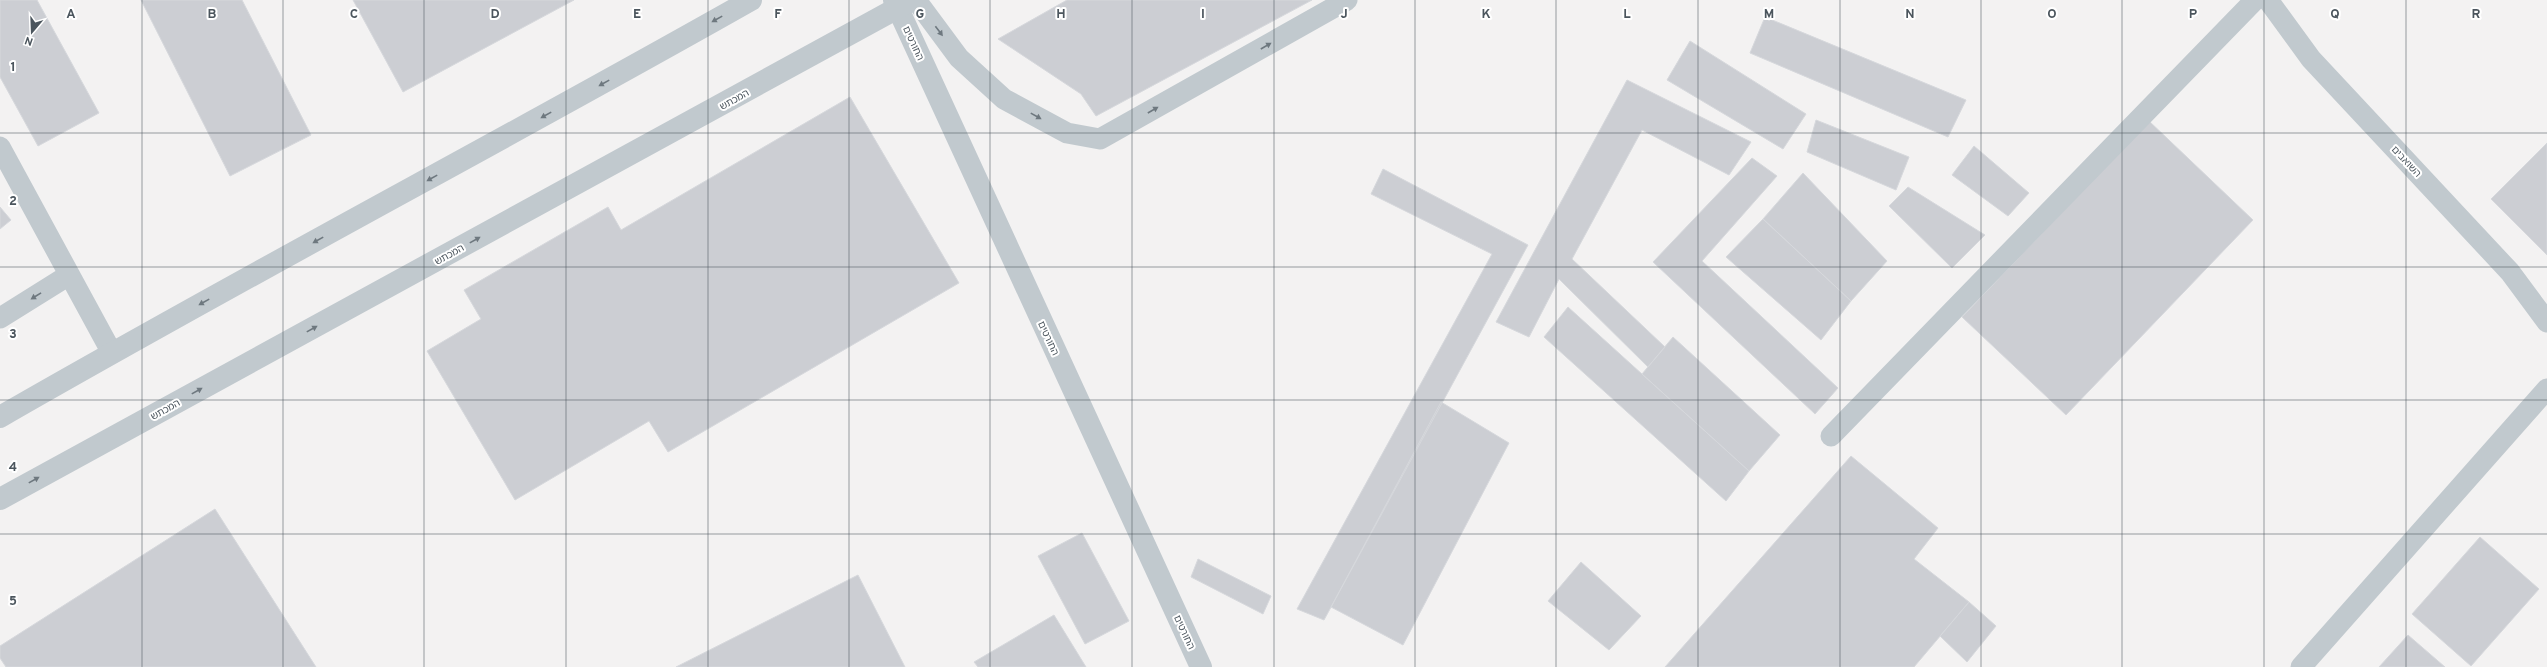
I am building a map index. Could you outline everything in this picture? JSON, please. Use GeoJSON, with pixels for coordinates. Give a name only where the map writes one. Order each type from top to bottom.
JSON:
{"type":"FeatureCollection","features":[{"type":"Feature","properties":{"kind":"street"},"geometry":{"type":"LineString","coordinates":[[0,417],[112,353],[573,100],[751,0]]}},
{"type":"Feature","properties":{"kind":"street","name":"המכתש"},"geometry":{"type":"LineString","coordinates":[[0,499],[905,2]]}},
{"type":"Feature","properties":{"kind":"street","name":"החורטים"},"geometry":{"type":"LineString","coordinates":[[905,2],[1201,667]]}},
{"type":"Feature","properties":{"kind":"lane"},"geometry":{"type":"LineString","coordinates":[[905,2],[960,58],[1004,99],[1067,133],[1100,140],[1347,0]]}},
{"type":"Feature","properties":{"kind":"lane"},"geometry":{"type":"LineString","coordinates":[[1831,436],[2256,0]]}},
{"type":"Feature","properties":{"kind":"lane","name":"השואבים"},"geometry":{"type":"LineString","coordinates":[[2268,0],[2311,59],[2510,272],[2547,322]]}},
{"type":"Feature","properties":{"kind":"lane"},"geometry":{"type":"LineString","coordinates":[[0,147],[112,353]]}},
{"type":"Feature","properties":{"kind":"lane"},"geometry":{"type":"LineString","coordinates":[[0,318],[69,275]]}},
{"type":"Feature","properties":{"kind":"lane"},"geometry":{"type":"LineString","coordinates":[[2301,667],[2547,389]]}},
{"type":"Feature","properties":{"kind":"building"},"geometry":{"type":"Polygon","coordinates":[[[0,0],[37,0],[99,113],[38,146],[0,77],[0,0]]]}},
{"type":"Feature","properties":{"kind":"building"},"geometry":{"type":"Polygon","coordinates":[[[141,0],[242,0],[311,135],[230,176],[141,0]]]}},
{"type":"Feature","properties":{"kind":"building"},"geometry":{"type":"Polygon","coordinates":[[[353,0],[574,0],[403,92],[353,0]]]}},
{"type":"Feature","properties":{"kind":"building"},"geometry":{"type":"Polygon","coordinates":[[[1067,0],[1312,0],[1096,116],[1081,94],[998,39],[1067,0]]]}},
{"type":"Feature","properties":{"kind":"building"},"geometry":{"type":"Polygon","coordinates":[[[1765,17],[1966,100],[1948,137],[1750,53],[1765,17]]]}},
{"type":"Feature","properties":{"kind":"building"},"geometry":{"type":"Polygon","coordinates":[[[1690,41],[1806,114],[1783,149],[1667,80],[1690,41]]]}},
{"type":"Feature","properties":{"kind":"building"},"geometry":{"type":"Polygon","coordinates":[[[1627,80],[1751,142],[1729,175],[1642,130],[1572,259],[1665,347],[1648,367],[1559,279],[1529,337],[1496,322],[1627,80]]]}},
{"type":"Feature","properties":{"kind":"building"},"geometry":{"type":"Polygon","coordinates":[[[850,97],[959,283],[668,452],[649,421],[515,500],[427,351],[481,319],[464,290],[608,207],[621,230],[850,97]]]}},
{"type":"Feature","properties":{"kind":"building"},"geometry":{"type":"Polygon","coordinates":[[[1816,120],[1909,157],[1896,190],[1807,152],[1816,120]]]}},
{"type":"Feature","properties":{"kind":"building"},"geometry":{"type":"Polygon","coordinates":[[[2149,121],[2253,220],[2066,415],[1962,317],[2149,121]]]}},
{"type":"Feature","properties":{"kind":"building"},"geometry":{"type":"Polygon","coordinates":[[[2547,143],[2547,255],[2491,199],[2547,143]]]}},
{"type":"Feature","properties":{"kind":"building"},"geometry":{"type":"Polygon","coordinates":[[[1974,146],[2029,193],[2008,216],[1952,175],[1974,146]]]}},
{"type":"Feature","properties":{"kind":"building"},"geometry":{"type":"Polygon","coordinates":[[[1752,158],[1777,176],[1702,261],[1838,388],[1815,414],[1653,262],[1752,158]]]}},
{"type":"Feature","properties":{"kind":"building"},"geometry":{"type":"Polygon","coordinates":[[[1383,169],[1528,245],[1324,620],[1297,609],[1492,254],[1371,194],[1383,169]]]}},
{"type":"Feature","properties":{"kind":"building"},"geometry":{"type":"Polygon","coordinates":[[[1803,173],[1887,261],[1851,301],[1763,219],[1803,173]]]}},
{"type":"Feature","properties":{"kind":"building"},"geometry":{"type":"Polygon","coordinates":[[[1908,187],[1985,235],[1952,268],[1889,206],[1908,187]]]}},
{"type":"Feature","properties":{"kind":"building"},"geometry":{"type":"Polygon","coordinates":[[[0,207],[11,220],[0,229],[0,207]]]}},
{"type":"Feature","properties":{"kind":"building"},"geometry":{"type":"Polygon","coordinates":[[[1763,219],[1851,301],[1821,340],[1726,257],[1763,219]]]}},
{"type":"Feature","properties":{"kind":"building"},"geometry":{"type":"Polygon","coordinates":[[[1568,307],[1749,471],[1726,501],[1544,337],[1568,307]]]}},
{"type":"Feature","properties":{"kind":"building"},"geometry":{"type":"Polygon","coordinates":[[[1673,337],[1780,435],[1749,471],[1642,374],[1673,337]]]}},
{"type":"Feature","properties":{"kind":"building"},"geometry":{"type":"Polygon","coordinates":[[[1441,402],[1509,443],[1403,645],[1331,607],[1441,402]]]}},
{"type":"Feature","properties":{"kind":"building"},"geometry":{"type":"Polygon","coordinates":[[[1851,456],[1938,528],[1914,559],[1969,602],[1914,667],[1665,667],[1851,456]]]}},
{"type":"Feature","properties":{"kind":"building"},"geometry":{"type":"Polygon","coordinates":[[[215,509],[316,667],[6,667],[0,658],[0,646],[215,509]]]}},
{"type":"Feature","properties":{"kind":"building"},"geometry":{"type":"Polygon","coordinates":[[[1082,533],[1129,621],[1085,644],[1038,556],[1082,533]]]}},
{"type":"Feature","properties":{"kind":"building"},"geometry":{"type":"Polygon","coordinates":[[[2480,537],[2539,589],[2471,666],[2412,614],[2480,537]]]}},
{"type":"Feature","properties":{"kind":"building"},"geometry":{"type":"Polygon","coordinates":[[[1198,559],[1271,596],[1263,614],[1191,577],[1198,559]]]}},
{"type":"Feature","properties":{"kind":"building"},"geometry":{"type":"Polygon","coordinates":[[[1581,562],[1641,616],[1609,650],[1548,601],[1581,562]]]}},
{"type":"Feature","properties":{"kind":"building"},"geometry":{"type":"Polygon","coordinates":[[[858,575],[905,667],[676,667],[858,575]]]}},
{"type":"Feature","properties":{"kind":"building"},"geometry":{"type":"Polygon","coordinates":[[[1969,602],[1996,626],[1967,662],[1940,636],[1969,602]]]}},
{"type":"Feature","properties":{"kind":"building"},"geometry":{"type":"Polygon","coordinates":[[[1054,615],[1086,667],[978,667],[974,662],[1054,615]]]}},
{"type":"Feature","properties":{"kind":"building"},"geometry":{"type":"Polygon","coordinates":[[[2408,635],[2445,667],[2379,667],[2408,635]]]}}]}
